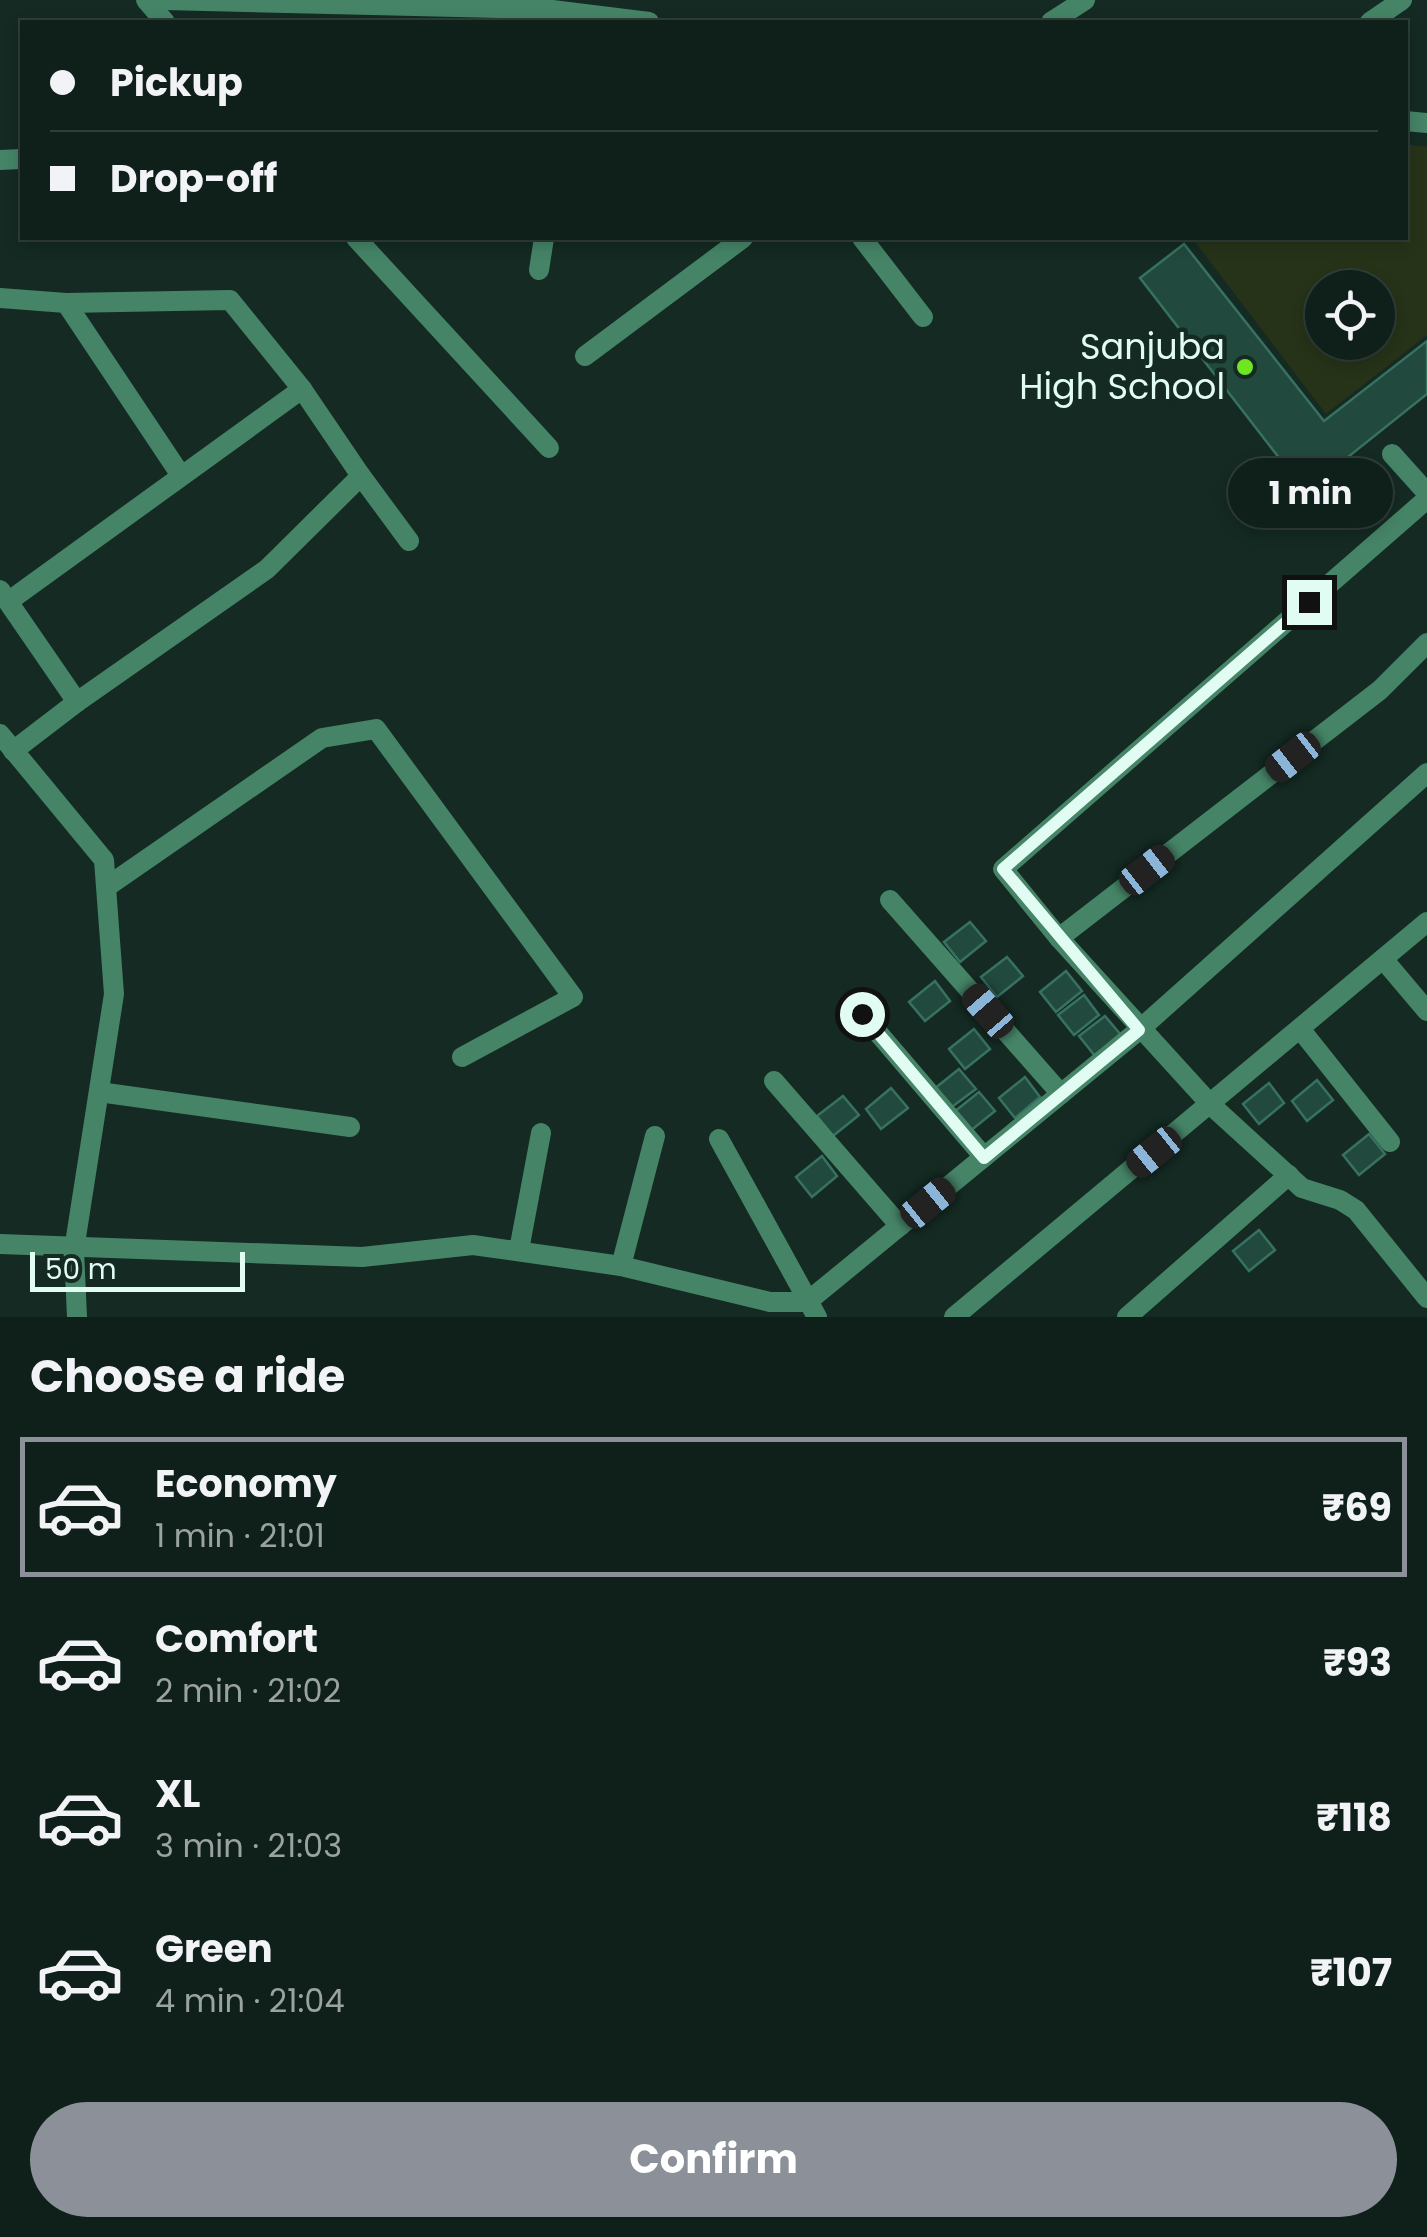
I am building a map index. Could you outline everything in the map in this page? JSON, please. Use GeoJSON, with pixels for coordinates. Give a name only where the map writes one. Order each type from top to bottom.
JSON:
{"type":"FeatureCollection","features":[{"type":"Feature","properties":{"kind":"street"},"geometry":{"type":"LineString","coordinates":[[146,0],[163,20]]}},
{"type":"Feature","properties":{"kind":"street"},"geometry":{"type":"LineString","coordinates":[[164,0],[545,16],[623,10]]}},
{"type":"Feature","properties":{"kind":"street"},"geometry":{"type":"LineString","coordinates":[[1054,20],[1085,0]]}},
{"type":"Feature","properties":{"kind":"street"},"geometry":{"type":"LineString","coordinates":[[1373,20],[1402,0]]}},
{"type":"Feature","properties":{"kind":"street"},"geometry":{"type":"LineString","coordinates":[[358,240],[548,448]]}},
{"type":"Feature","properties":{"kind":"street"},"geometry":{"type":"LineString","coordinates":[[539,270],[544,240]]}},
{"type":"Feature","properties":{"kind":"street"},"geometry":{"type":"LineString","coordinates":[[585,356],[740,240]]}},
{"type":"Feature","properties":{"kind":"street"},"geometry":{"type":"LineString","coordinates":[[864,240],[923,317]]}},
{"type":"Feature","properties":{"kind":"street"},"geometry":{"type":"LineString","coordinates":[[0,298],[66,303],[230,300],[302,389],[408,541]]}},
{"type":"Feature","properties":{"kind":"street"},"geometry":{"type":"LineString","coordinates":[[66,303],[180,474]]}},
{"type":"Feature","properties":{"kind":"street"},"geometry":{"type":"LineString","coordinates":[[77,702],[4,595],[302,389]]}},
{"type":"Feature","properties":{"kind":"street"},"geometry":{"type":"LineString","coordinates":[[1392,454],[1427,496],[1003,869],[1139,1030],[1212,1106],[1302,1188],[1340,1200],[1356,1210],[1427,1298]]}},
{"type":"Feature","properties":{"kind":"street"},"geometry":{"type":"LineString","coordinates":[[76,1317],[74,1250],[114,994],[108,886],[104,860],[7,743],[77,702],[268,569],[362,476]]}},
{"type":"Feature","properties":{"kind":"street"},"geometry":{"type":"LineString","coordinates":[[1059,938],[1380,690],[1427,643]]}},
{"type":"Feature","properties":{"kind":"street"},"geometry":{"type":"LineString","coordinates":[[108,886],[322,738],[376,729],[572,997],[462,1057]]}},
{"type":"Feature","properties":{"kind":"street"},"geometry":{"type":"LineString","coordinates":[[812,1309],[900,1226],[1139,1030],[1427,774]]}},
{"type":"Feature","properties":{"kind":"street"},"geometry":{"type":"LineString","coordinates":[[890,900],[1061,1094]]}},
{"type":"Feature","properties":{"kind":"street"},"geometry":{"type":"LineString","coordinates":[[954,1317],[1212,1106],[1427,922]]}},
{"type":"Feature","properties":{"kind":"street"},"geometry":{"type":"LineString","coordinates":[[1383,959],[1427,1010]]}},
{"type":"Feature","properties":{"kind":"street"},"geometry":{"type":"LineString","coordinates":[[862,1014],[984,1158]]}},
{"type":"Feature","properties":{"kind":"street"},"geometry":{"type":"LineString","coordinates":[[1300,1030],[1390,1142]]}},
{"type":"Feature","properties":{"kind":"street"},"geometry":{"type":"LineString","coordinates":[[774,1080],[900,1226]]}},
{"type":"Feature","properties":{"kind":"street"},"geometry":{"type":"LineString","coordinates":[[99,1092],[350,1127]]}},
{"type":"Feature","properties":{"kind":"street"},"geometry":{"type":"LineString","coordinates":[[519,1250],[541,1134]]}},
{"type":"Feature","properties":{"kind":"street"},"geometry":{"type":"LineString","coordinates":[[621,1266],[655,1136]]}},
{"type":"Feature","properties":{"kind":"street"},"geometry":{"type":"LineString","coordinates":[[719,1139],[812,1309]]}},
{"type":"Feature","properties":{"kind":"street"},"geometry":{"type":"LineString","coordinates":[[1127,1317],[1289,1175]]}},
{"type":"Feature","properties":{"kind":"street"},"geometry":{"type":"LineString","coordinates":[[0,1244],[74,1250],[362,1257],[473,1246],[621,1266],[812,1309]]}},
{"type":"Feature","properties":{"kind":"green space"},"geometry":{"type":"Polygon","coordinates":[[[1408,144],[1427,147],[1427,335],[1326,414],[1194,240],[1408,240],[1408,144]]]}},
{"type":"Feature","properties":{"kind":"building","name":"Sanjuba High School"},"geometry":{"type":"Polygon","coordinates":[[[1184,244],[1324,421],[1427,341],[1427,394],[1313,485],[1297,481],[1140,278],[1184,244]]]}},
{"type":"Feature","properties":{"kind":"building"},"geometry":{"type":"Polygon","coordinates":[[[970,922],[986,941],[960,962],[944,942],[970,922]]]}},
{"type":"Feature","properties":{"kind":"building"},"geometry":{"type":"Polygon","coordinates":[[[1007,957],[1023,976],[997,997],[981,977],[1007,957]]]}},
{"type":"Feature","properties":{"kind":"building"},"geometry":{"type":"Polygon","coordinates":[[[1066,971],[1082,991],[1056,1012],[1040,992],[1066,971]]]}},
{"type":"Feature","properties":{"kind":"building"},"geometry":{"type":"Polygon","coordinates":[[[935,981],[950,1001],[925,1021],[909,1002],[935,981]]]}},
{"type":"Feature","properties":{"kind":"building"},"geometry":{"type":"Polygon","coordinates":[[[1084,995],[1099,1015],[1074,1035],[1058,1015],[1084,995]]]}},
{"type":"Feature","properties":{"kind":"building"},"geometry":{"type":"Polygon","coordinates":[[[1105,1016],[1121,1035],[1095,1056],[1079,1036],[1105,1016]]]}},
{"type":"Feature","properties":{"kind":"building"},"geometry":{"type":"Polygon","coordinates":[[[974,1029],[990,1049],[965,1069],[949,1049],[974,1029]]]}},
{"type":"Feature","properties":{"kind":"building"},"geometry":{"type":"Polygon","coordinates":[[[959,1069],[976,1089],[949,1109],[934,1089],[959,1069]]]}},
{"type":"Feature","properties":{"kind":"building"},"geometry":{"type":"Polygon","coordinates":[[[1025,1077],[1040,1097],[1015,1118],[999,1098],[1025,1077]]]}},
{"type":"Feature","properties":{"kind":"building"},"geometry":{"type":"Polygon","coordinates":[[[1317,1080],[1333,1100],[1307,1121],[1292,1101],[1317,1080]]]}},
{"type":"Feature","properties":{"kind":"building"},"geometry":{"type":"Polygon","coordinates":[[[1269,1083],[1284,1103],[1259,1124],[1243,1104],[1269,1083]]]}},
{"type":"Feature","properties":{"kind":"building"},"geometry":{"type":"Polygon","coordinates":[[[891,1088],[908,1108],[881,1129],[866,1109],[891,1088]]]}},
{"type":"Feature","properties":{"kind":"building"},"geometry":{"type":"Polygon","coordinates":[[[979,1092],[995,1111],[969,1132],[954,1112],[979,1092]]]}},
{"type":"Feature","properties":{"kind":"building"},"geometry":{"type":"Polygon","coordinates":[[[843,1096],[859,1115],[833,1136],[817,1116],[843,1096]]]}},
{"type":"Feature","properties":{"kind":"building"},"geometry":{"type":"Polygon","coordinates":[[[1369,1134],[1385,1154],[1359,1175],[1343,1155],[1369,1134]]]}},
{"type":"Feature","properties":{"kind":"building"},"geometry":{"type":"Polygon","coordinates":[[[822,1156],[837,1176],[812,1197],[796,1177],[822,1156]]]}},
{"type":"Feature","properties":{"kind":"building"},"geometry":{"type":"Polygon","coordinates":[[[1259,1230],[1275,1250],[1249,1271],[1233,1251],[1259,1230]]]}},
{"type":"Feature","properties":{"kind":"place","name":"Sanjuba High School"},"geometry":{"type":"Point","coordinates":[1245,367]}},
{"type":"Feature","properties":{"kind":"route"},"geometry":{"type":"LineString","coordinates":[[862,1014],[984,1158],[1139,1030],[1003,869],[1309,602]]}}]}
